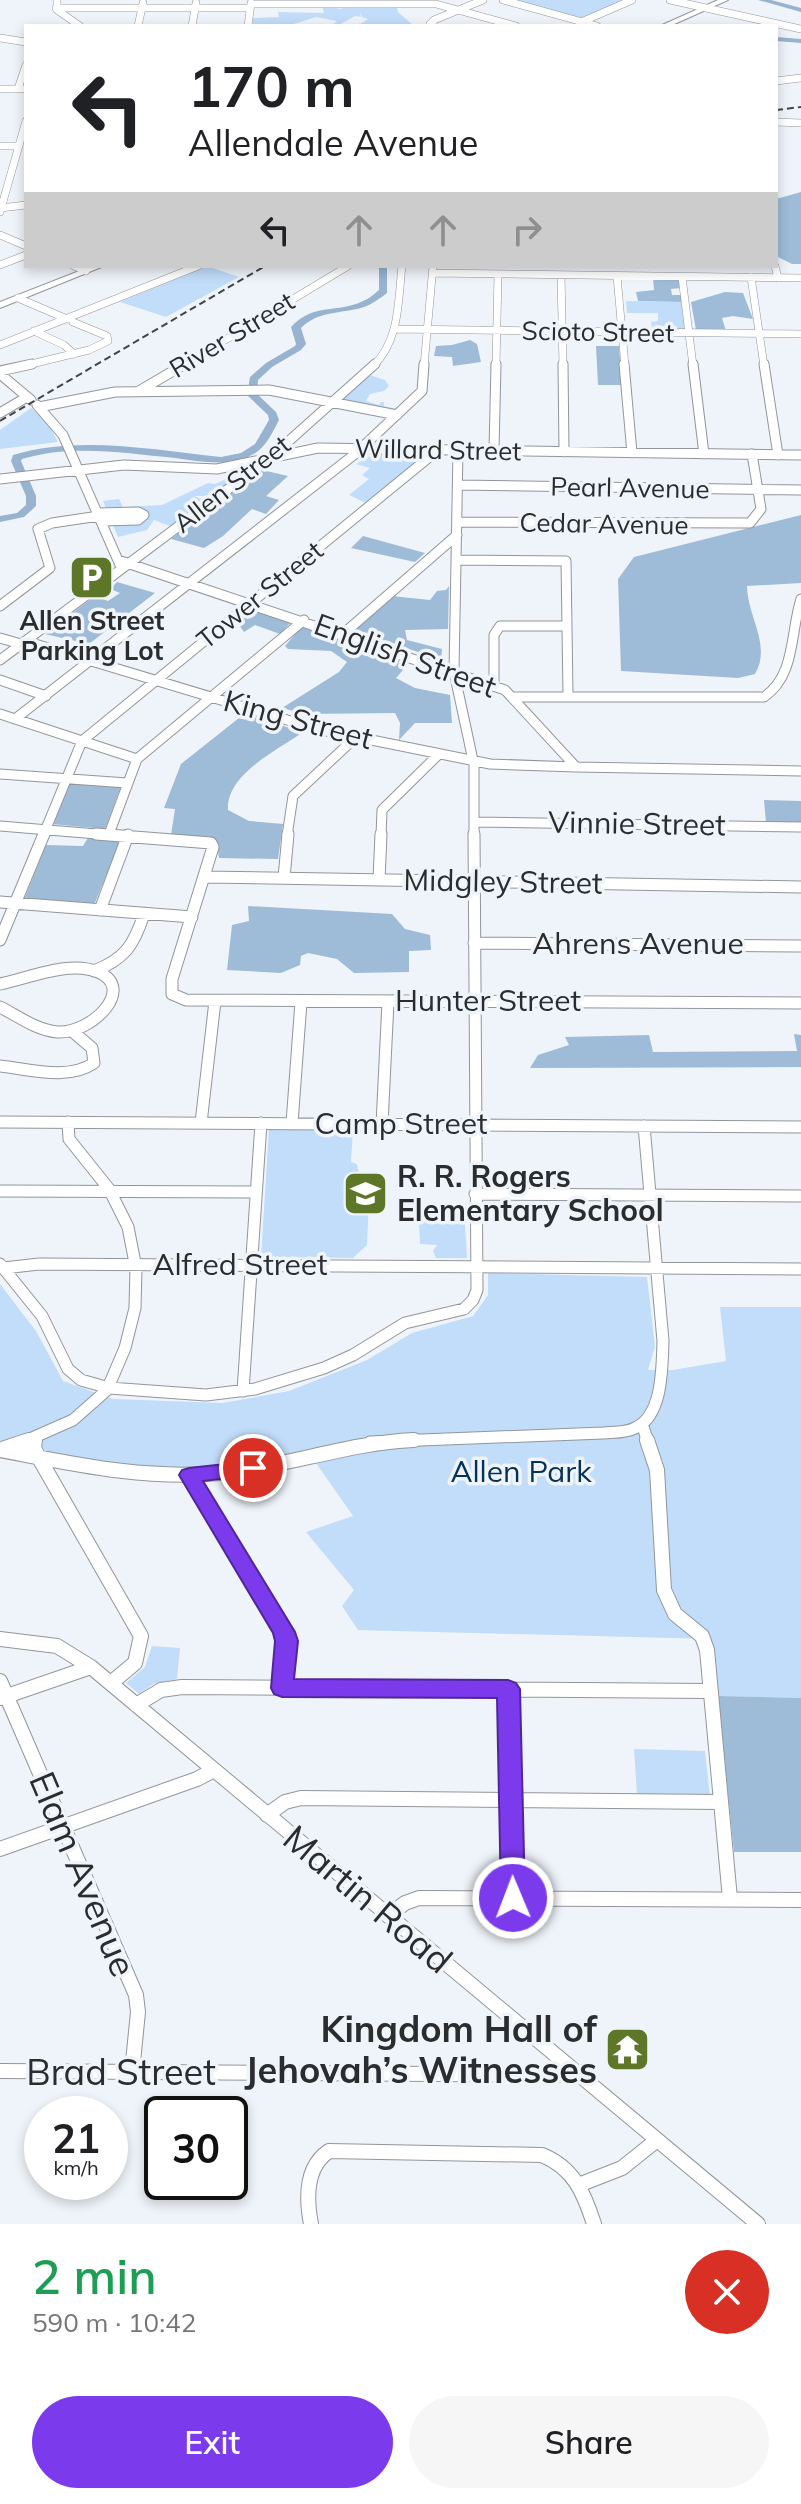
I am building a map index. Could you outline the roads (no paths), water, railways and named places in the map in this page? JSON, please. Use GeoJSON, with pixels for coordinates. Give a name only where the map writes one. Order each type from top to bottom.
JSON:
{"type":"FeatureCollection","features":[{"type":"Feature","properties":{"kind":"main road"},"geometry":{"type":"LineString","coordinates":[[669,24],[724,0]]}},
{"type":"Feature","properties":{"kind":"main road"},"geometry":{"type":"LineString","coordinates":[[0,305],[94,268]]}},
{"type":"Feature","properties":{"kind":"street"},"geometry":{"type":"LineString","coordinates":[[434,24],[483,0]]}},
{"type":"Feature","properties":{"kind":"street"},"geometry":{"type":"LineString","coordinates":[[503,0],[589,24]]}},
{"type":"Feature","properties":{"kind":"street"},"geometry":{"type":"LineString","coordinates":[[576,24],[632,0]]}},
{"type":"Feature","properties":{"kind":"street"},"geometry":{"type":"LineString","coordinates":[[670,0],[776,24]]}},
{"type":"Feature","properties":{"kind":"street"},"geometry":{"type":"LineString","coordinates":[[56,4],[436,4],[509,24]]}},
{"type":"Feature","properties":{"kind":"street"},"geometry":{"type":"LineString","coordinates":[[56,4],[78,24]]}},
{"type":"Feature","properties":{"kind":"street"},"geometry":{"type":"LineString","coordinates":[[138,24],[142,4]]}},
{"type":"Feature","properties":{"kind":"street"},"geometry":{"type":"LineString","coordinates":[[192,24],[196,4]]}},
{"type":"Feature","properties":{"kind":"street"},"geometry":{"type":"LineString","coordinates":[[248,24],[250,4]]}},
{"type":"Feature","properties":{"kind":"street"},"geometry":{"type":"LineString","coordinates":[[734,24],[747,18]]}},
{"type":"Feature","properties":{"kind":"street"},"geometry":{"type":"LineString","coordinates":[[778,24],[801,29]]}},
{"type":"Feature","properties":{"kind":"street"},"geometry":{"type":"LineString","coordinates":[[0,38],[24,42]]}},
{"type":"Feature","properties":{"kind":"street"},"geometry":{"type":"LineString","coordinates":[[778,81],[801,78]]}},
{"type":"Feature","properties":{"kind":"street"},"geometry":{"type":"LineString","coordinates":[[0,89],[21,89]]}},
{"type":"Feature","properties":{"kind":"street"},"geometry":{"type":"LineString","coordinates":[[778,124],[801,124]]}},
{"type":"Feature","properties":{"kind":"street"},"geometry":{"type":"LineString","coordinates":[[24,128],[14,173],[0,209],[24,205]]}},
{"type":"Feature","properties":{"kind":"street"},"geometry":{"type":"LineString","coordinates":[[0,146],[19,146]]}},
{"type":"Feature","properties":{"kind":"street"},"geometry":{"type":"LineString","coordinates":[[0,235],[24,245]]}},
{"type":"Feature","properties":{"kind":"street"},"geometry":{"type":"LineString","coordinates":[[0,265],[24,256]]}},
{"type":"Feature","properties":{"kind":"street"},"geometry":{"type":"LineString","coordinates":[[79,268],[86,271]]}},
{"type":"Feature","properties":{"kind":"street"},"geometry":{"type":"LineString","coordinates":[[0,345],[70,320],[193,268]]}},
{"type":"Feature","properties":{"kind":"street","name":"River Street"},"geometry":{"type":"LineString","coordinates":[[320,268],[326,279]]}},
{"type":"Feature","properties":{"kind":"street","name":"River Street"},"geometry":{"type":"LineString","coordinates":[[138,391],[345,268]]}},
{"type":"Feature","properties":{"kind":"street","name":"Allen Street"},"geometry":{"type":"LineString","coordinates":[[129,563],[271,457],[383,356],[395,329],[402,268]]}},
{"type":"Feature","properties":{"kind":"street"},"geometry":{"type":"LineString","coordinates":[[614,268],[623,332],[632,453]]}},
{"type":"Feature","properties":{"kind":"street"},"geometry":{"type":"LineString","coordinates":[[669,268],[671,277]]}},
{"type":"Feature","properties":{"kind":"street"},"geometry":{"type":"LineString","coordinates":[[718,268],[719,277]]}},
{"type":"Feature","properties":{"kind":"street"},"geometry":{"type":"LineString","coordinates":[[776,268],[778,278]]}},
{"type":"Feature","properties":{"kind":"street"},"geometry":{"type":"LineString","coordinates":[[0,725],[8,717],[46,696],[361,449],[425,386],[432,270],[801,278]]}},
{"type":"Feature","properties":{"kind":"street"},"geometry":{"type":"LineString","coordinates":[[494,450],[497,271]]}},
{"type":"Feature","properties":{"kind":"street"},"geometry":{"type":"LineString","coordinates":[[557,272],[564,452]]}},
{"type":"Feature","properties":{"kind":"street"},"geometry":{"type":"LineString","coordinates":[[682,277],[704,454]]}},
{"type":"Feature","properties":{"kind":"street"},"geometry":{"type":"LineString","coordinates":[[751,277],[778,455]]}},
{"type":"Feature","properties":{"kind":"street"},"geometry":{"type":"LineString","coordinates":[[0,373],[107,343],[107,336],[18,298]]}},
{"type":"Feature","properties":{"kind":"street","name":"Scioto Street"},"geometry":{"type":"LineString","coordinates":[[395,329],[801,334]]}},
{"type":"Feature","properties":{"kind":"street"},"geometry":{"type":"LineString","coordinates":[[34,331],[65,345],[74,354]]}},
{"type":"Feature","properties":{"kind":"street"},"geometry":{"type":"LineString","coordinates":[[0,373],[53,420],[65,440],[119,565],[0,660]]}},
{"type":"Feature","properties":{"kind":"street"},"geometry":{"type":"LineString","coordinates":[[0,413],[33,402],[106,393],[260,390],[397,415]]}},
{"type":"Feature","properties":{"kind":"street","name":"Willard Street"},"geometry":{"type":"LineString","coordinates":[[0,479],[77,468],[133,465],[209,469],[312,448],[801,455]]}},
{"type":"Feature","properties":{"kind":"street","name":"Tower Street"},"geometry":{"type":"LineString","coordinates":[[82,741],[438,450]]}},
{"type":"Feature","properties":{"kind":"street"},"geometry":{"type":"LineString","coordinates":[[2,1266],[32,1301],[68,1369],[81,1380],[109,1388],[206,1395],[243,1391],[324,1368],[367,1347],[405,1323],[468,1308],[476,1295],[473,761],[454,672],[458,450]]}},
{"type":"Feature","properties":{"kind":"street"},"geometry":{"type":"LineString","coordinates":[[752,454],[758,489]]}},
{"type":"Feature","properties":{"kind":"street","name":"Pearl Avenue"},"geometry":{"type":"LineString","coordinates":[[458,485],[801,490]]}},
{"type":"Feature","properties":{"kind":"street","name":"Cedar Avenue"},"geometry":{"type":"LineString","coordinates":[[458,522],[750,523],[761,509],[758,489]]}},
{"type":"Feature","properties":{"kind":"street"},"geometry":{"type":"LineString","coordinates":[[0,606],[50,568],[38,529],[52,523],[124,516]]}},
{"type":"Feature","properties":{"kind":"street"},"geometry":{"type":"LineString","coordinates":[[343,634],[446,545],[457,539]]}},
{"type":"Feature","properties":{"kind":"street"},"geometry":{"type":"LineString","coordinates":[[113,549],[118,550],[129,563]]}},
{"type":"Feature","properties":{"kind":"street"},"geometry":{"type":"LineString","coordinates":[[457,560],[566,561],[568,695]]}},
{"type":"Feature","properties":{"kind":"street","name":"English Street"},"geometry":{"type":"LineString","coordinates":[[119,565],[129,563],[191,582],[494,686],[514,697],[576,767]]}},
{"type":"Feature","properties":{"kind":"street"},"geometry":{"type":"LineString","coordinates":[[514,697],[764,697],[777,688],[784,671],[801,599]]}},
{"type":"Feature","properties":{"kind":"street"},"geometry":{"type":"LineString","coordinates":[[109,834],[137,759],[304,620]]}},
{"type":"Feature","properties":{"kind":"street"},"geometry":{"type":"LineString","coordinates":[[494,686],[494,635],[498,628],[516,624],[566,626]]}},
{"type":"Feature","properties":{"kind":"street","name":"King Street"},"geometry":{"type":"LineString","coordinates":[[0,638],[90,660],[295,724],[499,765],[576,767]]}},
{"type":"Feature","properties":{"kind":"street"},"geometry":{"type":"LineString","coordinates":[[0,680],[46,696]]}},
{"type":"Feature","properties":{"kind":"street"},"geometry":{"type":"LineString","coordinates":[[8,717],[137,759]]}},
{"type":"Feature","properties":{"kind":"street"},"geometry":{"type":"LineString","coordinates":[[284,878],[293,796],[356,737]]}},
{"type":"Feature","properties":{"kind":"street"},"geometry":{"type":"LineString","coordinates":[[0,940],[82,741]]}},
{"type":"Feature","properties":{"kind":"street"},"geometry":{"type":"LineString","coordinates":[[379,880],[382,810],[439,754]]}},
{"type":"Feature","properties":{"kind":"street"},"geometry":{"type":"LineString","coordinates":[[576,767],[801,771]]}},
{"type":"Feature","properties":{"kind":"street"},"geometry":{"type":"LineString","coordinates":[[0,774],[127,783]]}},
{"type":"Feature","properties":{"kind":"street","name":"Vinnie Street"},"geometry":{"type":"LineString","coordinates":[[474,822],[801,827]]}},
{"type":"Feature","properties":{"kind":"street"},"geometry":{"type":"LineString","coordinates":[[0,826],[211,843],[213,847],[192,917],[0,902]]}},
{"type":"Feature","properties":{"kind":"street"},"geometry":{"type":"LineString","coordinates":[[100,910],[128,835]]}},
{"type":"Feature","properties":{"kind":"street","name":"Midgley Street"},"geometry":{"type":"LineString","coordinates":[[204,877],[801,887]]}},
{"type":"Feature","properties":{"kind":"street"},"geometry":{"type":"LineString","coordinates":[[93,971],[120,961],[130,952],[144,914]]}},
{"type":"Feature","properties":{"kind":"street","name":"Hunter Street"},"geometry":{"type":"LineString","coordinates":[[192,917],[172,979],[171,990],[175,996],[215,1001],[301,1002],[801,1003]]}},
{"type":"Feature","properties":{"kind":"street","name":"Ahrens Avenue"},"geometry":{"type":"LineString","coordinates":[[474,943],[801,946]]}},
{"type":"Feature","properties":{"kind":"street"},"geometry":{"type":"LineString","coordinates":[[0,984],[61,969],[101,973],[112,991],[104,1014],[95,1023],[72,1031],[43,1029],[0,1007]]}},
{"type":"Feature","properties":{"kind":"street"},"geometry":{"type":"LineString","coordinates":[[201,1123],[215,1001]]}},
{"type":"Feature","properties":{"kind":"street"},"geometry":{"type":"LineString","coordinates":[[292,1123],[301,1002]]}},
{"type":"Feature","properties":{"kind":"street"},"geometry":{"type":"LineString","coordinates":[[382,1124],[388,1002]]}},
{"type":"Feature","properties":{"kind":"street"},"geometry":{"type":"LineString","coordinates":[[0,1066],[72,1072],[86,1070],[94,1063],[92,1048],[72,1031]]}},
{"type":"Feature","properties":{"kind":"street","name":"Camp Street"},"geometry":{"type":"LineString","coordinates":[[0,1122],[801,1127]]}},
{"type":"Feature","properties":{"kind":"street"},"geometry":{"type":"LineString","coordinates":[[0,1450],[35,1438],[83,1411],[109,1388],[134,1319],[136,1264],[130,1234],[97,1170],[69,1139],[68,1122]]}},
{"type":"Feature","properties":{"kind":"street"},"geometry":{"type":"LineString","coordinates":[[243,1391],[261,1123]]}},
{"type":"Feature","properties":{"kind":"street"},"geometry":{"type":"LineString","coordinates":[[0,1450],[122,1473],[189,1475],[284,1464],[372,1442],[578,1435],[632,1430],[645,1421],[656,1396],[663,1353],[644,1126]]}},
{"type":"Feature","properties":{"kind":"street"},"geometry":{"type":"LineString","coordinates":[[0,1191],[256,1192]]}},
{"type":"Feature","properties":{"kind":"street"},"geometry":{"type":"LineString","coordinates":[[475,1194],[801,1196]]}},
{"type":"Feature","properties":{"kind":"street","name":"Alfred Street"},"geometry":{"type":"LineString","coordinates":[[2,1266],[136,1264],[801,1269]]}},
{"type":"Feature","properties":{"kind":"street"},"geometry":{"type":"LineString","coordinates":[[81,1380],[85,1404],[83,1411]]}},
{"type":"Feature","properties":{"kind":"street"},"geometry":{"type":"LineString","coordinates":[[645,1421],[657,1470],[664,1590],[675,1614],[706,1642],[730,1899]]}},
{"type":"Feature","properties":{"kind":"street"},"geometry":{"type":"LineString","coordinates":[[35,1438],[34,1448],[39,1458],[141,1636],[135,1663],[111,1683]]}},
{"type":"Feature","properties":{"kind":"street"},"geometry":{"type":"LineString","coordinates":[[189,1475],[284,1632],[282,1688]]}},
{"type":"Feature","properties":{"kind":"street","name":"Martin Road"},"geometry":{"type":"LineString","coordinates":[[0,1639],[61,1647],[91,1667],[758,2224]]}},
{"type":"Feature","properties":{"kind":"street"},"geometry":{"type":"LineString","coordinates":[[2,1692],[91,1667]]}},
{"type":"Feature","properties":{"kind":"street"},"geometry":{"type":"LineString","coordinates":[[136,1705],[161,1690],[173,1687],[711,1691]]}},
{"type":"Feature","properties":{"kind":"street"},"geometry":{"type":"LineString","coordinates":[[508,1689],[513,1898]]}},
{"type":"Feature","properties":{"kind":"street","name":"Elam Avenue"},"geometry":{"type":"LineString","coordinates":[[2,1692],[138,2002],[132,2072]]}},
{"type":"Feature","properties":{"kind":"street"},"geometry":{"type":"LineString","coordinates":[[0,1849],[214,1770]]}},
{"type":"Feature","properties":{"kind":"street"},"geometry":{"type":"LineString","coordinates":[[267,1815],[285,1802],[301,1798],[720,1802]]}},
{"type":"Feature","properties":{"kind":"street"},"geometry":{"type":"LineString","coordinates":[[388,1916],[405,1903],[419,1898],[801,1900]]}},
{"type":"Feature","properties":{"kind":"street","name":"Brad Street"},"geometry":{"type":"LineString","coordinates":[[0,2071],[578,2075]]}},
{"type":"Feature","properties":{"kind":"street"},"geometry":{"type":"LineString","coordinates":[[581,2184],[617,2173],[632,2164],[657,2140]]}},
{"type":"Feature","properties":{"kind":"street"},"geometry":{"type":"LineString","coordinates":[[311,2224],[311,2168],[316,2158],[329,2151],[542,2155],[558,2160],[581,2184],[594,2224]]}},
{"type":"Feature","properties":{"kind":"waterway"},"geometry":{"type":"LineString","coordinates":[[762,0],[801,10]]}},
{"type":"Feature","properties":{"kind":"waterway"},"geometry":{"type":"LineString","coordinates":[[778,39],[801,41]]}},
{"type":"Feature","properties":{"kind":"waterway"},"geometry":{"type":"LineString","coordinates":[[0,519],[20,515],[31,506],[31,496],[16,461],[17,457],[37,451],[89,447],[221,460],[244,455],[259,446],[274,420],[273,414],[252,395],[253,379],[269,365],[298,348],[301,344],[296,327],[303,320],[319,312],[365,304],[384,291],[383,268]]}},
{"type":"Feature","properties":{"kind":"railway"},"geometry":{"type":"LineString","coordinates":[[778,110],[801,107]]}},
{"type":"Feature","properties":{"kind":"railway"},"geometry":{"type":"LineString","coordinates":[[0,421],[262,268]]}},
{"type":"Feature","properties":{"kind":"place","name":"Allen Street Parking Lot"},"geometry":{"type":"Point","coordinates":[92,578]}},
{"type":"Feature","properties":{"kind":"place","name":"R. R. Rogers Elementary School"},"geometry":{"type":"Point","coordinates":[366,1194]}},
{"type":"Feature","properties":{"kind":"place","name":"Kingdom Hall of Jehovah’s Witnesses"},"geometry":{"type":"Point","coordinates":[628,2050]}},
{"type":"Feature","properties":{"kind":"park label","name":"Allen Park"},"geometry":{"type":"Point","coordinates":[521,1472]}}]}
